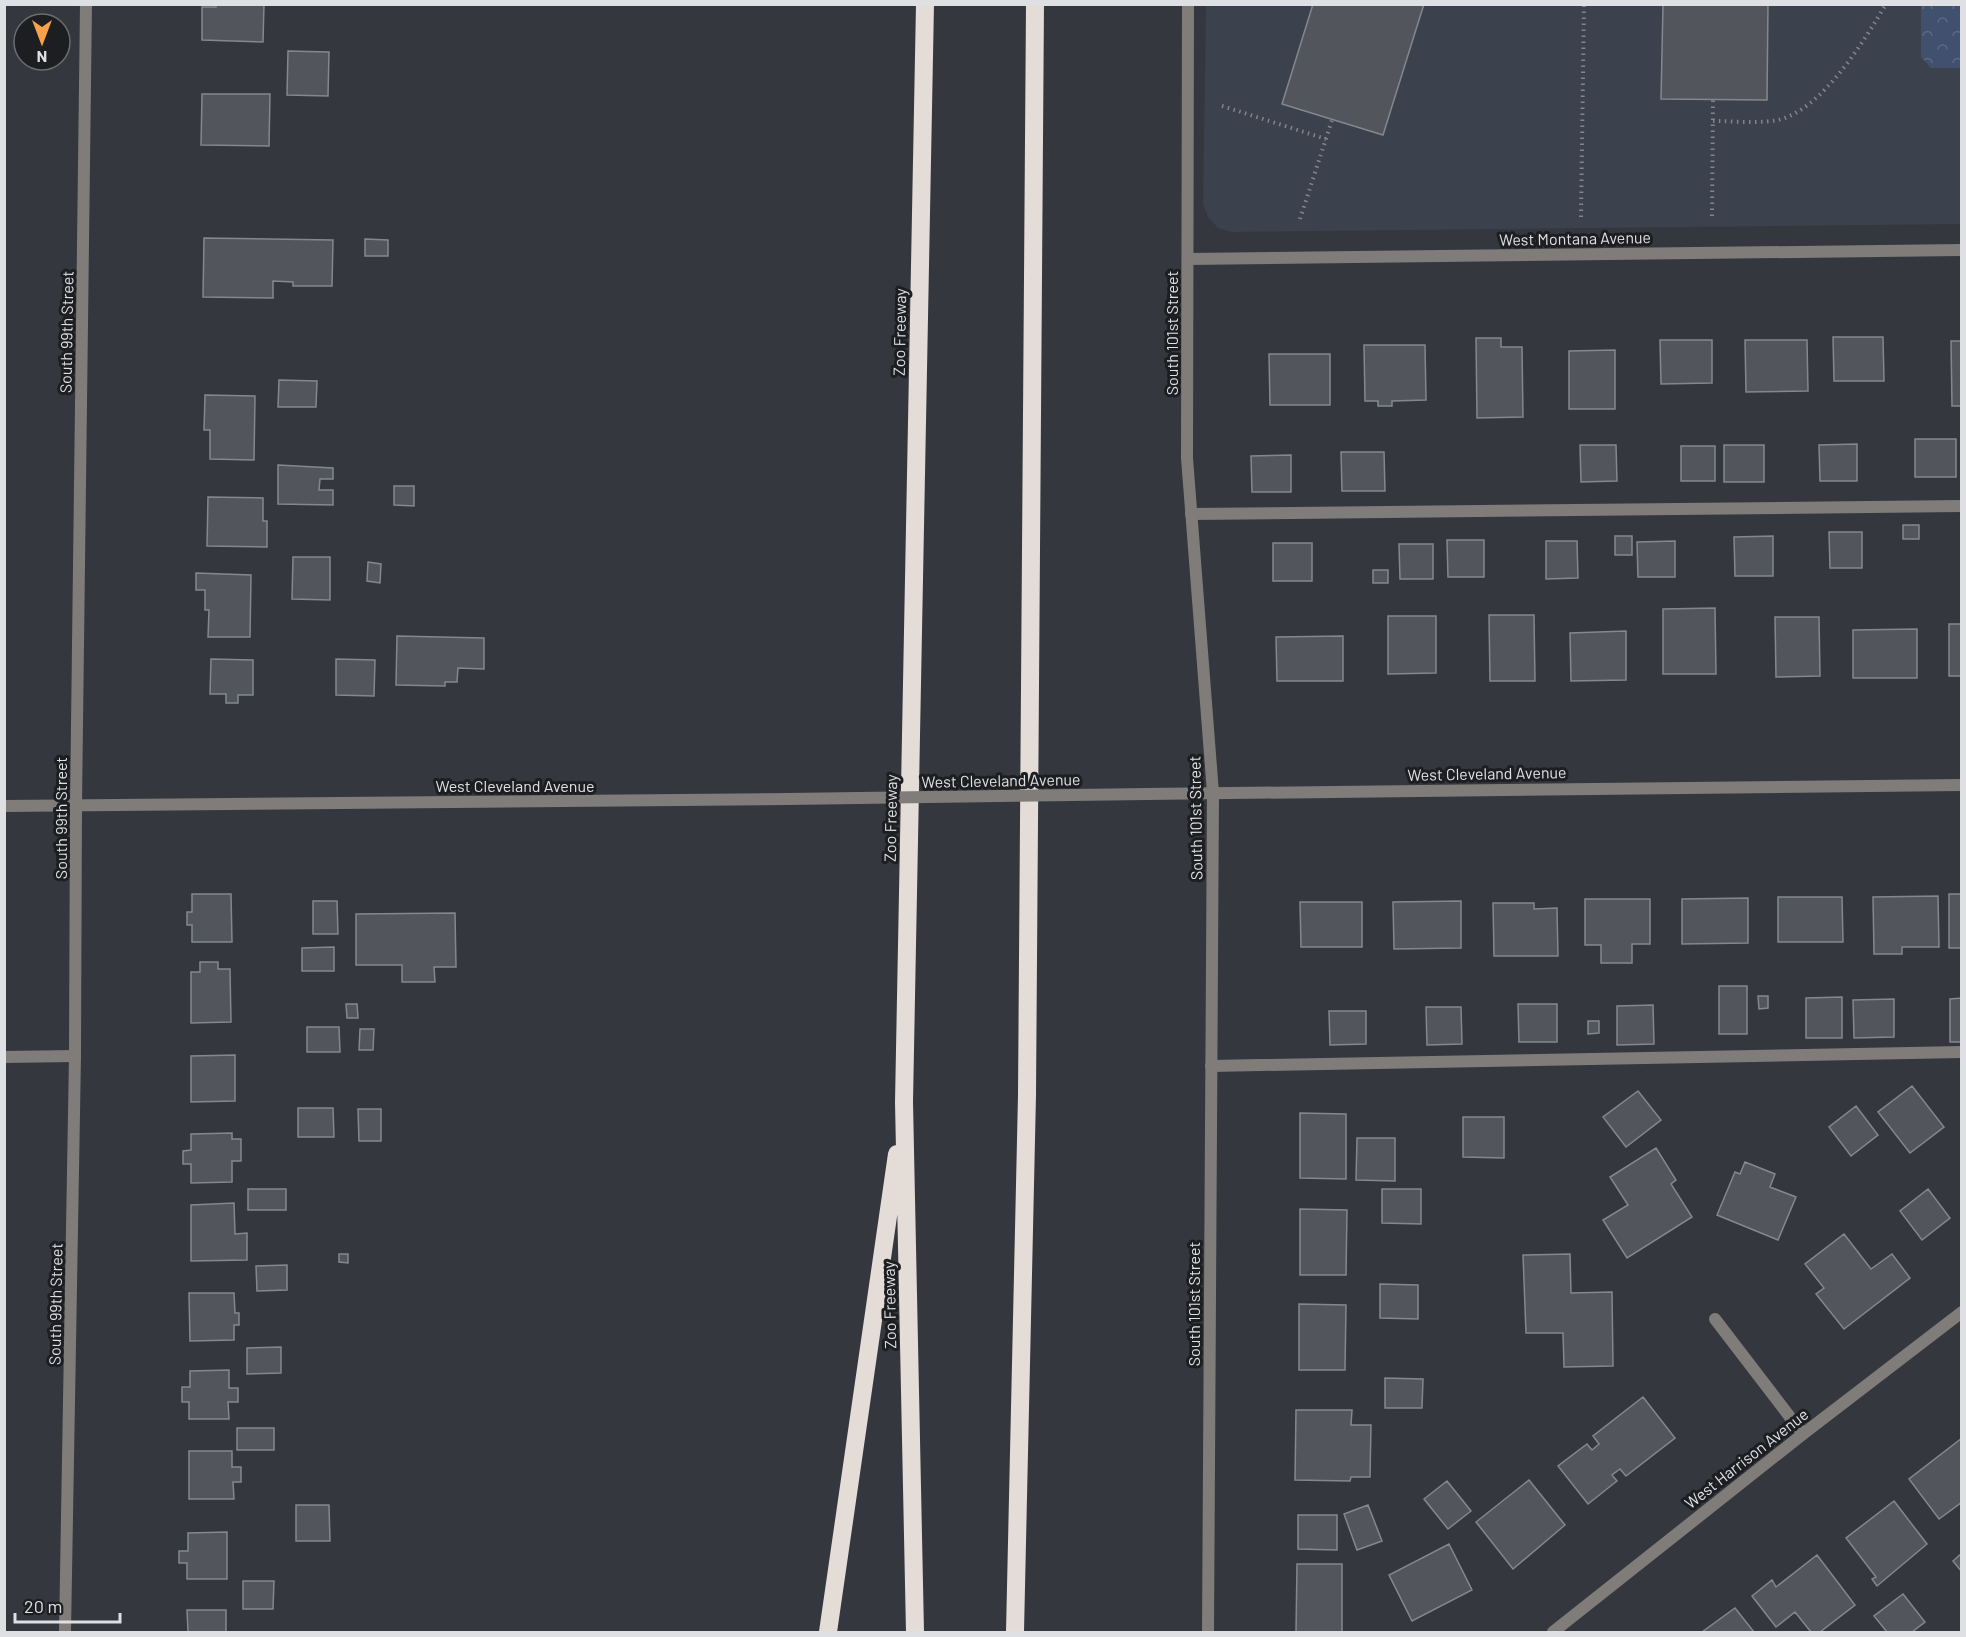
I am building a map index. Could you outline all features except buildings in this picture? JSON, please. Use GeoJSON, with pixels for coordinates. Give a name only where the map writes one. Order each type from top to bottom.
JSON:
{"type":"FeatureCollection","features":[{"type":"Feature","properties":{"kind":"highway","name":"Zoo Freeway"},"geometry":{"type":"LineString","coordinates":[[915,1632],[904,1102],[925,4]]}},
{"type":"Feature","properties":{"kind":"highway"},"geometry":{"type":"LineString","coordinates":[[1015,1632],[1027,1095],[1035,4]]}},
{"type":"Feature","properties":{"kind":"highway"},"geometry":{"type":"LineString","coordinates":[[828,1632],[904,1102]]}},
{"type":"Feature","properties":{"kind":"street","name":"South 99th Street"},"geometry":{"type":"LineString","coordinates":[[65,1632],[75,1056],[86,4]]}},
{"type":"Feature","properties":{"kind":"street","name":"South 101st Street"},"geometry":{"type":"LineString","coordinates":[[1188,4],[1187,458],[1214,793],[1208,1632]]}},
{"type":"Feature","properties":{"kind":"street","name":"West Montana Avenue"},"geometry":{"type":"LineString","coordinates":[[1188,259],[1962,250]]}},
{"type":"Feature","properties":{"kind":"street"},"geometry":{"type":"LineString","coordinates":[[1191,514],[1962,506]]}},
{"type":"Feature","properties":{"kind":"street","name":"West Cleveland Avenue"},"geometry":{"type":"LineString","coordinates":[[4,806],[1962,785]]}},
{"type":"Feature","properties":{"kind":"street"},"geometry":{"type":"LineString","coordinates":[[1211,1066],[1962,1052]]}},
{"type":"Feature","properties":{"kind":"street"},"geometry":{"type":"LineString","coordinates":[[4,1057],[75,1056]]}},
{"type":"Feature","properties":{"kind":"street","name":"West Harrison Avenue"},"geometry":{"type":"LineString","coordinates":[[1553,1632],[1803,1434],[1962,1312]]}},
{"type":"Feature","properties":{"kind":"street"},"geometry":{"type":"LineString","coordinates":[[1715,1319],[1803,1434]]}},
{"type":"Feature","properties":{"kind":"path"},"geometry":{"type":"LineString","coordinates":[[1581,217],[1584,4]]}},
{"type":"Feature","properties":{"kind":"path"},"geometry":{"type":"LineString","coordinates":[[1713,121],[1778,120],[1799,112],[1824,91],[1861,47],[1886,4]]}},
{"type":"Feature","properties":{"kind":"path"},"geometry":{"type":"LineString","coordinates":[[1712,216],[1713,99]]}},
{"type":"Feature","properties":{"kind":"path"},"geometry":{"type":"LineString","coordinates":[[1222,106],[1326,139]]}},
{"type":"Feature","properties":{"kind":"path"},"geometry":{"type":"LineString","coordinates":[[1300,219],[1332,120]]}},
{"type":"Feature","properties":{"kind":"shaded area"},"geometry":{"type":"Polygon","coordinates":[[[1206,5],[1961,5],[1961,224],[1232,232],[1218,228],[1208,217],[1203,204],[1206,5]]]}},
{"type":"Feature","properties":{"kind":"green space"},"geometry":{"type":"Polygon","coordinates":[[[1921,5],[1961,5],[1961,68],[1931,68],[1921,57],[1921,5]]]}}]}
